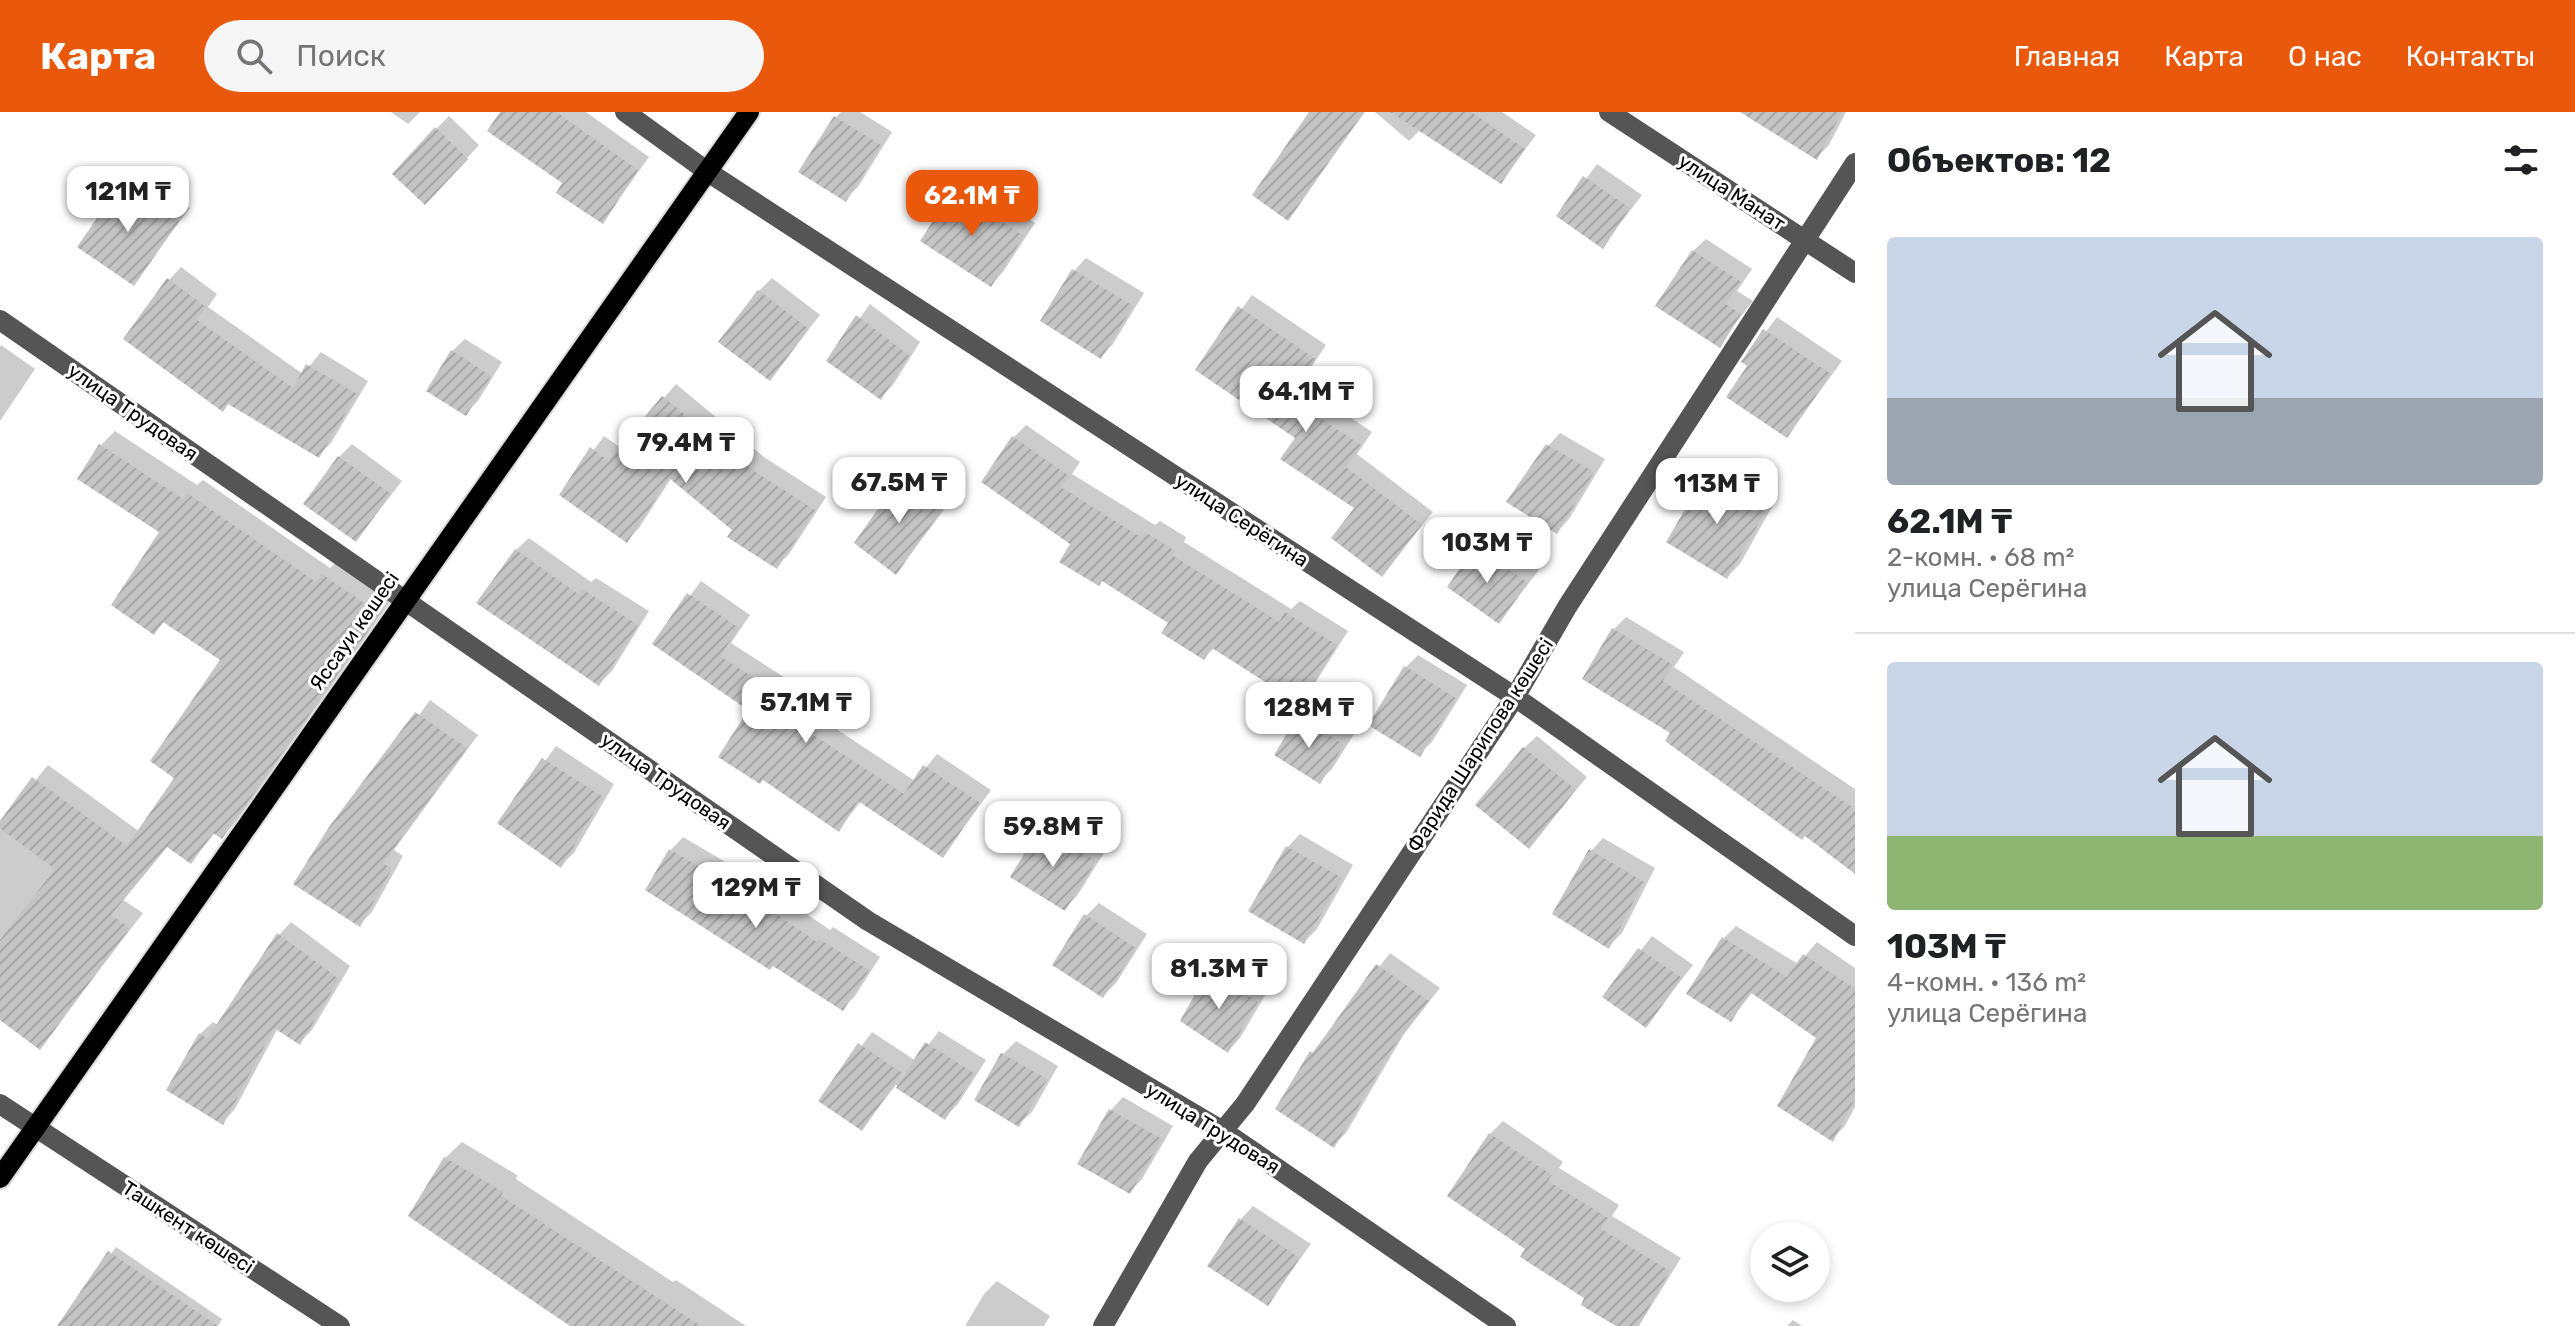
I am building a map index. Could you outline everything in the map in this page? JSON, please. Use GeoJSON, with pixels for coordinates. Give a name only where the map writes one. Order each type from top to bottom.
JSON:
{"type":"FeatureCollection","features":[{"type":"Feature","properties":{"kind":"main road","name":"Яссауи көшесі"},"geometry":{"type":"LineString","coordinates":[[0,1178],[749,112]]}},
{"type":"Feature","properties":{"kind":"street","name":"улица Серёгина"},"geometry":{"type":"LineString","coordinates":[[625,112],[708,172],[1515,697],[1855,936]]}},
{"type":"Feature","properties":{"kind":"street","name":"улица Манат"},"geometry":{"type":"LineString","coordinates":[[1609,112],[1855,273]]}},
{"type":"Feature","properties":{"kind":"street","name":"Фарида Шарипова көшесі"},"geometry":{"type":"LineString","coordinates":[[1103,1326],[1198,1161],[1223,1131],[1515,697],[1567,607],[1855,163]]}},
{"type":"Feature","properties":{"kind":"street","name":"улица Трудовая"},"geometry":{"type":"LineString","coordinates":[[0,320],[868,921],[1223,1131],[1506,1326]]}},
{"type":"Feature","properties":{"kind":"street","name":"Ташкент көшесі"},"geometry":{"type":"LineString","coordinates":[[0,1104],[340,1326]]}},
{"type":"Feature","properties":{"kind":"building"},"geometry":{"type":"Polygon","coordinates":[[[500,112],[556,112],[638,170],[603,224],[556,193],[562,183],[487,131],[500,112]]]}},
{"type":"Feature","properties":{"kind":"building"},"geometry":{"type":"Polygon","coordinates":[[[1309,112],[1364,112],[1288,221],[1252,195],[1309,112]]]}},
{"type":"Feature","properties":{"kind":"building"},"geometry":{"type":"Polygon","coordinates":[[[1390,112],[1471,112],[1525,149],[1501,184],[1390,112]]]}},
{"type":"Feature","properties":{"kind":"building"},"geometry":{"type":"Polygon","coordinates":[[[1740,112],[1842,112],[1817,160],[1740,112]]]}},
{"type":"Feature","properties":{"kind":"building"},"geometry":{"type":"Polygon","coordinates":[[[834,116],[881,145],[846,202],[798,172],[834,116]]]}},
{"type":"Feature","properties":{"kind":"building"},"geometry":{"type":"Polygon","coordinates":[[[435,127],[468,159],[425,205],[392,174],[435,127]]]}},
{"type":"Feature","properties":{"kind":"building"},"geometry":{"type":"Polygon","coordinates":[[[1583,176],[1630,208],[1603,249],[1556,216],[1583,176]]]}},
{"type":"Feature","properties":{"kind":"building"},"geometry":{"type":"Polygon","coordinates":[[[122,182],[179,221],[134,286],[77,247],[122,182]]]}},
{"type":"Feature","properties":{"kind":"building"},"geometry":{"type":"Polygon","coordinates":[[[953,190],[1024,236],[991,287],[920,241],[953,190]]]}},
{"type":"Feature","properties":{"kind":"building"},"geometry":{"type":"Polygon","coordinates":[[[1692,250],[1741,282],[1726,304],[1741,314],[1720,348],[1655,306],[1692,250]]]}},
{"type":"Feature","properties":{"kind":"building"},"geometry":{"type":"Polygon","coordinates":[[[1072,269],[1133,306],[1101,359],[1040,321],[1072,269]]]}},
{"type":"Feature","properties":{"kind":"building"},"geometry":{"type":"Polygon","coordinates":[[[167,278],[206,307],[197,320],[293,388],[306,364],[357,394],[319,458],[228,404],[223,412],[123,339],[167,278]]]}},
{"type":"Feature","properties":{"kind":"building"},"geometry":{"type":"Polygon","coordinates":[[[758,290],[809,329],[770,381],[718,342],[758,290]]]}},
{"type":"Feature","properties":{"kind":"building"},"geometry":{"type":"Polygon","coordinates":[[[1238,306],[1315,359],[1289,398],[1361,445],[1346,467],[1422,525],[1382,577],[1331,538],[1354,508],[1280,459],[1295,438],[1195,370],[1238,306]]]}},
{"type":"Feature","properties":{"kind":"building"},"geometry":{"type":"Polygon","coordinates":[[[856,315],[909,355],[881,400],[826,361],[856,315]]]}},
{"type":"Feature","properties":{"kind":"building"},"geometry":{"type":"Polygon","coordinates":[[[1763,329],[1831,374],[1787,438],[1726,397],[1747,366],[1741,362],[1763,329]]]}},
{"type":"Feature","properties":{"kind":"building"},"geometry":{"type":"Polygon","coordinates":[[[451,350],[491,376],[466,416],[426,391],[451,350]]]}},
{"type":"Feature","properties":{"kind":"building"},"geometry":{"type":"Polygon","coordinates":[[[662,396],[751,469],[815,510],[777,569],[727,537],[732,530],[669,478],[627,543],[559,495],[590,447],[608,461],[662,396]]]}},
{"type":"Feature","properties":{"kind":"building"},"geometry":{"type":"Polygon","coordinates":[[[1012,436],[1069,476],[1061,487],[1142,538],[1145,532],[1175,551],[1172,555],[1279,622],[1285,612],[1337,645],[1300,704],[1212,648],[1204,660],[1161,633],[1168,623],[1102,581],[1099,586],[1059,562],[1070,544],[981,482],[1012,436]]]}},
{"type":"Feature","properties":{"kind":"building"},"geometry":{"type":"Polygon","coordinates":[[[99,444],[183,499],[187,493],[316,582],[322,574],[380,614],[222,839],[213,833],[191,864],[167,847],[111,915],[130,928],[40,1050],[0,1020],[0,940],[55,869],[0,828],[0,821],[32,777],[127,846],[174,778],[150,761],[220,660],[163,622],[154,635],[111,605],[159,532],[77,479],[99,444]]]}},
{"type":"Feature","properties":{"kind":"building"},"geometry":{"type":"Polygon","coordinates":[[[1546,444],[1594,472],[1557,534],[1506,502],[1546,444]]]}},
{"type":"Feature","properties":{"kind":"building"},"geometry":{"type":"Polygon","coordinates":[[[338,456],[391,494],[356,542],[303,504],[338,456]]]}},
{"type":"Feature","properties":{"kind":"building"},"geometry":{"type":"Polygon","coordinates":[[[1706,473],[1767,509],[1727,579],[1666,542],[1706,473]]]}},
{"type":"Feature","properties":{"kind":"building"},"geometry":{"type":"Polygon","coordinates":[[[901,476],[944,507],[896,575],[854,543],[901,476]]]}},
{"type":"Feature","properties":{"kind":"building"},"geometry":{"type":"Polygon","coordinates":[[[1475,546],[1528,583],[1499,624],[1447,587],[1475,546]]]}},
{"type":"Feature","properties":{"kind":"building"},"geometry":{"type":"Polygon","coordinates":[[[515,549],[578,594],[582,589],[638,625],[599,686],[476,603],[515,549]]]}},
{"type":"Feature","properties":{"kind":"building"},"geometry":{"type":"Polygon","coordinates":[[[687,593],[739,628],[720,656],[807,712],[798,725],[904,794],[923,765],[980,803],[943,858],[858,801],[839,832],[763,780],[760,784],[718,757],[748,710],[652,644],[687,593]]]}},
{"type":"Feature","properties":{"kind":"building"},"geometry":{"type":"Polygon","coordinates":[[[1612,628],[1673,665],[1663,681],[1855,809],[1855,874],[1805,836],[1802,840],[1665,741],[1670,733],[1582,679],[1612,628]]]}},
{"type":"Feature","properties":{"kind":"building"},"geometry":{"type":"Polygon","coordinates":[[[1404,666],[1456,698],[1420,757],[1368,725],[1404,666]]]}},
{"type":"Feature","properties":{"kind":"building"},"geometry":{"type":"Polygon","coordinates":[[[415,712],[467,748],[383,863],[392,869],[360,927],[293,884],[329,827],[415,712]]]}},
{"type":"Feature","properties":{"kind":"building"},"geometry":{"type":"Polygon","coordinates":[[[1298,715],[1344,745],[1320,784],[1274,755],[1298,715]]]}},
{"type":"Feature","properties":{"kind":"building"},"geometry":{"type":"Polygon","coordinates":[[[1523,747],[1576,790],[1529,849],[1475,805],[1523,747]]]}},
{"type":"Feature","properties":{"kind":"building"},"geometry":{"type":"Polygon","coordinates":[[[542,758],[603,797],[561,868],[497,823],[542,758]]]}},
{"type":"Feature","properties":{"kind":"building"},"geometry":{"type":"Polygon","coordinates":[[[1041,826],[1096,861],[1065,911],[1010,877],[1041,826]]]}},
{"type":"Feature","properties":{"kind":"building"},"geometry":{"type":"Polygon","coordinates":[[[1286,846],[1342,878],[1304,944],[1248,911],[1286,846]]]}},
{"type":"Feature","properties":{"kind":"building"},"geometry":{"type":"Polygon","coordinates":[[[669,849],[753,898],[817,942],[819,939],[869,970],[843,1011],[773,966],[770,970],[645,890],[669,849]]]}},
{"type":"Feature","properties":{"kind":"building"},"geometry":{"type":"Polygon","coordinates":[[[1589,849],[1644,882],[1609,949],[1552,914],[1589,849]]]}},
{"type":"Feature","properties":{"kind":"building"},"geometry":{"type":"Polygon","coordinates":[[[1084,914],[1136,948],[1103,998],[1052,965],[1084,914]]]}},
{"type":"Feature","properties":{"kind":"building"},"geometry":{"type":"Polygon","coordinates":[[[277,933],[339,979],[300,1045],[274,1028],[223,1125],[166,1090],[199,1033],[207,1039],[277,933]]]}},
{"type":"Feature","properties":{"kind":"building"},"geometry":{"type":"Polygon","coordinates":[[[1722,937],[1787,977],[1803,954],[1855,989],[1855,1099],[1833,1142],[1777,1106],[1816,1038],[1750,992],[1731,1022],[1686,994],[1722,937]]]}},
{"type":"Feature","properties":{"kind":"building"},"geometry":{"type":"Polygon","coordinates":[[[1638,948],[1682,978],[1646,1028],[1602,997],[1638,948]]]}},
{"type":"Feature","properties":{"kind":"building"},"geometry":{"type":"Polygon","coordinates":[[[1376,964],[1429,1001],[1392,1049],[1334,1148],[1275,1109],[1310,1051],[1313,1053],[1376,964]]]}},
{"type":"Feature","properties":{"kind":"building"},"geometry":{"type":"Polygon","coordinates":[[[1209,969],[1258,1002],[1228,1053],[1180,1021],[1209,969]]]}},
{"type":"Feature","properties":{"kind":"building"},"geometry":{"type":"Polygon","coordinates":[[[925,1042],[975,1074],[945,1120],[896,1088],[925,1042]]]}},
{"type":"Feature","properties":{"kind":"building"},"geometry":{"type":"Polygon","coordinates":[[[858,1043],[902,1073],[862,1131],[818,1101],[858,1043]]]}},
{"type":"Feature","properties":{"kind":"building"},"geometry":{"type":"Polygon","coordinates":[[[1001,1053],[1047,1079],[1019,1127],[974,1100],[1001,1053]]]}},
{"type":"Feature","properties":{"kind":"building"},"geometry":{"type":"Polygon","coordinates":[[[1109,1109],[1162,1139],[1130,1194],[1077,1164],[1109,1109]]]}},
{"type":"Feature","properties":{"kind":"building"},"geometry":{"type":"Polygon","coordinates":[[[1489,1133],[1552,1175],[1548,1181],[1608,1218],[1601,1229],[1670,1271],[1638,1326],[1616,1326],[1581,1305],[1584,1298],[1520,1257],[1525,1249],[1447,1196],[1489,1133]]]}},
{"type":"Feature","properties":{"kind":"building"},"geometry":{"type":"Polygon","coordinates":[[[444,1157],[503,1192],[501,1196],[701,1326],[570,1326],[408,1216],[444,1157]]]}},
{"type":"Feature","properties":{"kind":"building"},"geometry":{"type":"Polygon","coordinates":[[[1239,1218],[1300,1258],[1268,1306],[1207,1266],[1239,1218]]]}},
{"type":"Feature","properties":{"kind":"building"},"geometry":{"type":"Polygon","coordinates":[[[108,1251],[218,1326],[57,1326],[108,1251]]]}}]}
